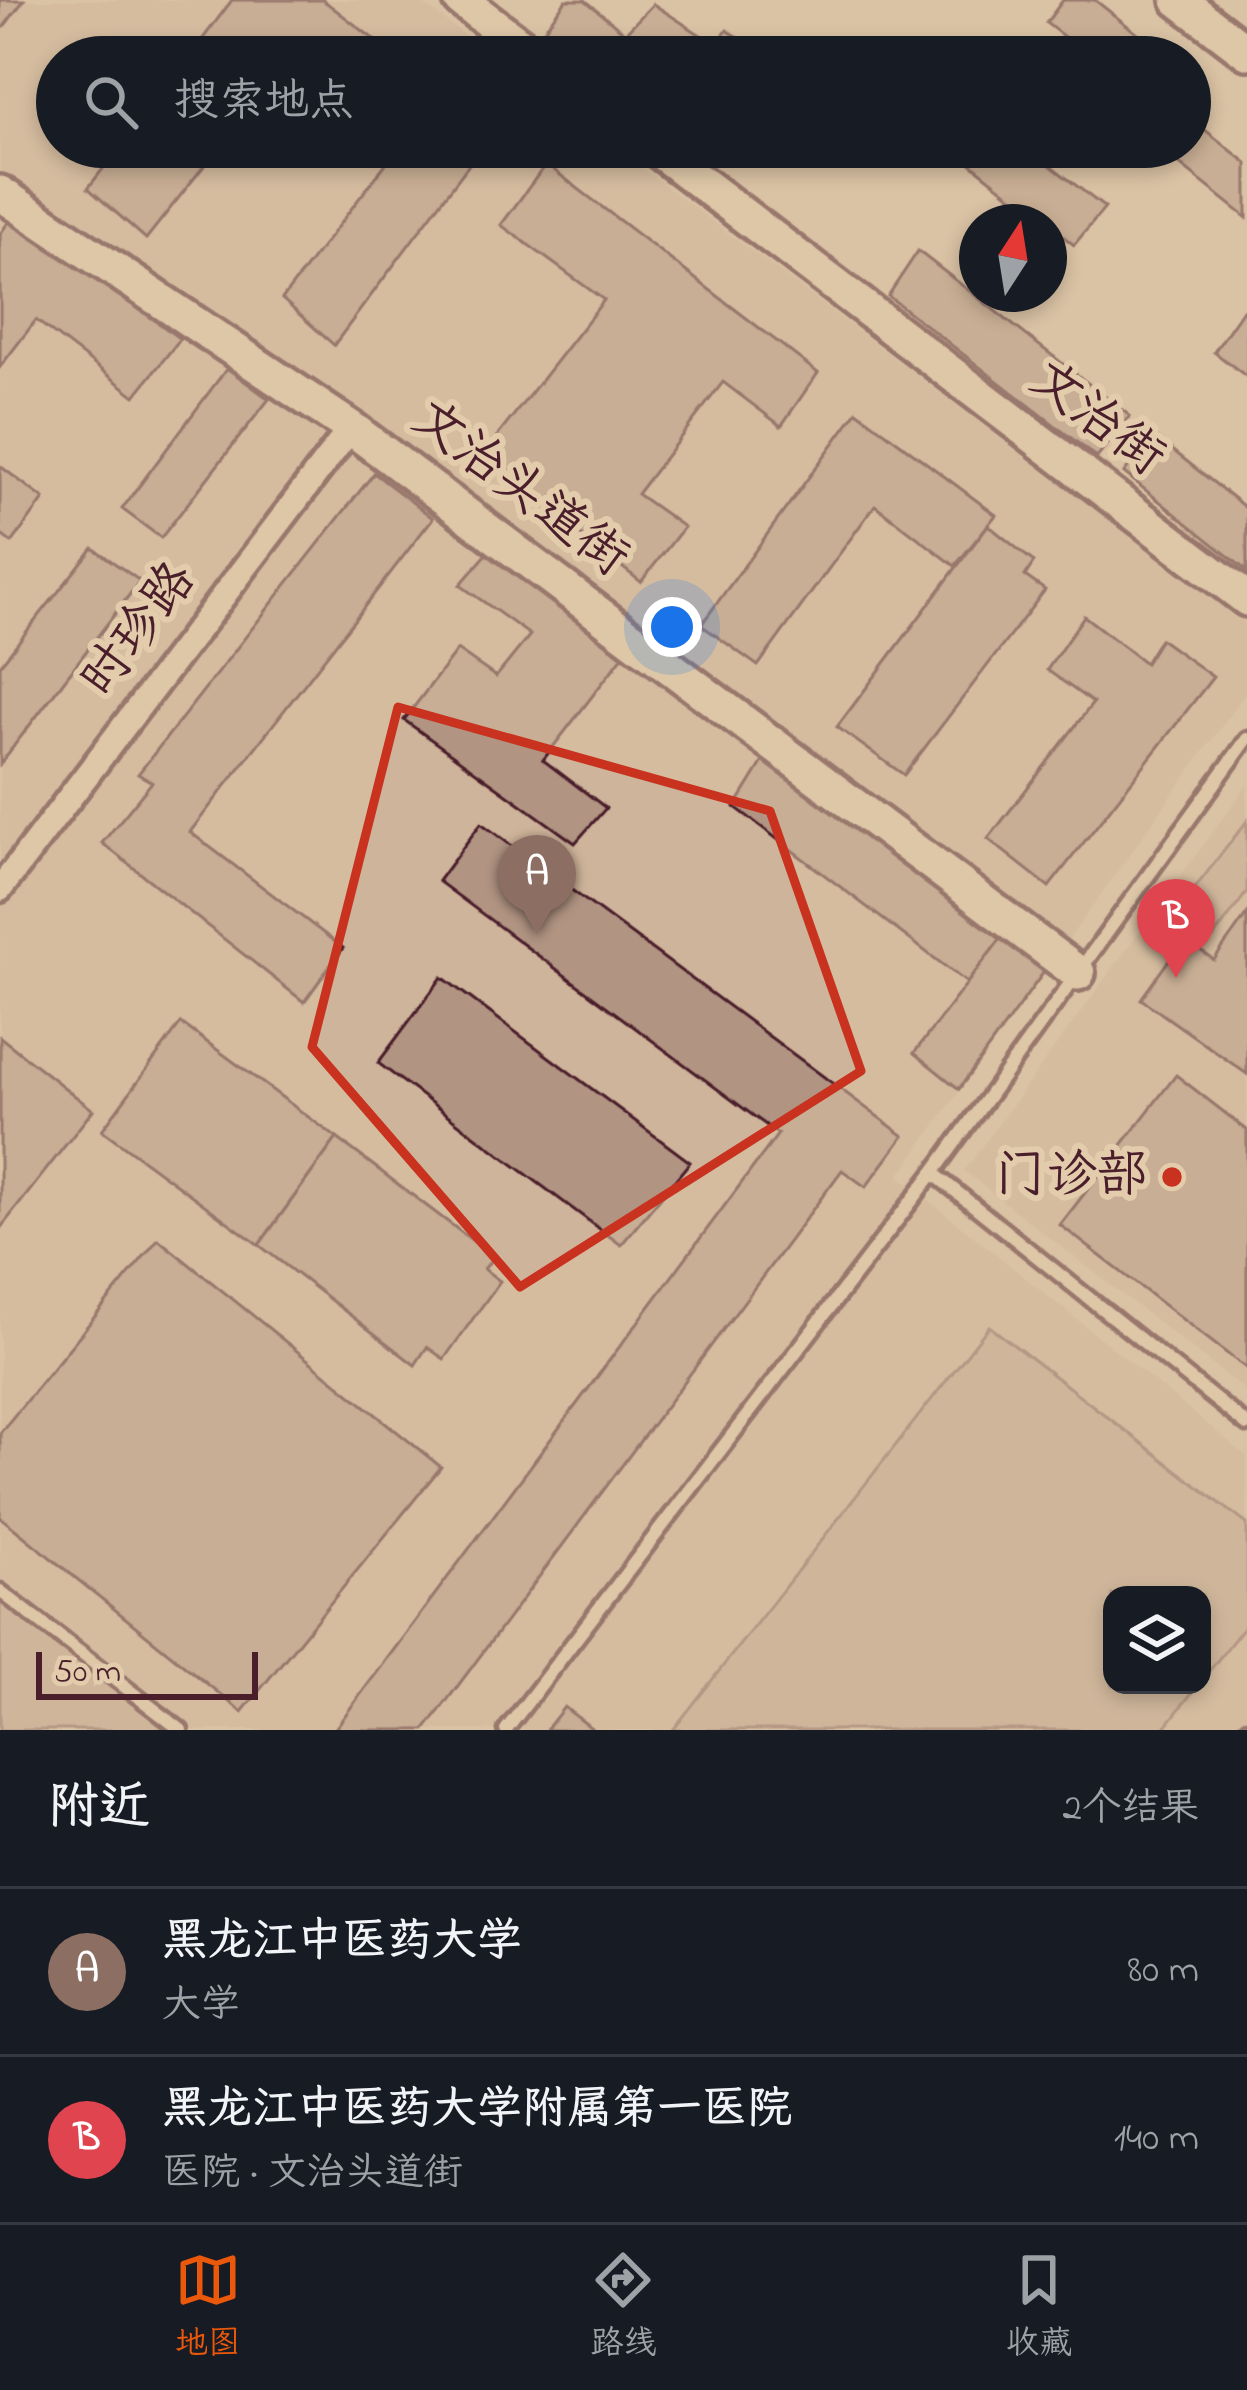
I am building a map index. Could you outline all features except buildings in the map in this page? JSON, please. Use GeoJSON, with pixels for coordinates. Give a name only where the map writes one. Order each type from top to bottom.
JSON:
{"type":"FeatureCollection","features":[{"type":"Feature","properties":{"kind":"street"},"geometry":{"type":"LineString","coordinates":[[461,0],[508,36]]}},
{"type":"Feature","properties":{"kind":"street"},"geometry":{"type":"LineString","coordinates":[[1179,0],[1247,52]]}},
{"type":"Feature","properties":{"kind":"street","name":"文治街"},"geometry":{"type":"LineString","coordinates":[[682,168],[1247,599]]}},
{"type":"Feature","properties":{"kind":"street","name":"文治头道街"},"geometry":{"type":"LineString","coordinates":[[0,193],[351,428],[1078,973]]}},
{"type":"Feature","properties":{"kind":"street","name":"时珍路"},"geometry":{"type":"LineString","coordinates":[[0,889],[351,428]]}},
{"type":"Feature","properties":{"kind":"lane"},"geometry":{"type":"LineString","coordinates":[[506,1730],[933,1173],[1247,740]]}},
{"type":"Feature","properties":{"kind":"lane"},"geometry":{"type":"LineString","coordinates":[[933,1173],[1247,1424]]}},
{"type":"Feature","properties":{"kind":"lane"},"geometry":{"type":"LineString","coordinates":[[0,1591],[181,1730]]}},
{"type":"Feature","properties":{"kind":"highlighted area"},"geometry":{"type":"Polygon","coordinates":[[[398,707],[770,811],[861,1071],[520,1287],[312,1047],[398,707]]]}},
{"type":"Feature","properties":{"kind":"shaded area"},"geometry":{"type":"Polygon","coordinates":[[[0,0],[418,0],[466,36],[36,36],[36,168],[642,168],[1247,624],[1247,691],[899,1176],[1247,1456],[1247,1730],[0,1730],[0,189],[9,177],[0,170],[0,0]]]}},
{"type":"Feature","properties":{"kind":"shaded area"},"geometry":{"type":"Polygon","coordinates":[[[1247,785],[1247,1392],[964,1171],[1247,785]]]}},
{"type":"Feature","properties":{"kind":"shaded area"},"geometry":{"type":"Polygon","coordinates":[[[1247,821],[1247,892],[1213,938],[1178,910],[1247,821]]]}},
{"type":"Feature","properties":{"kind":"shaded area"},"geometry":{"type":"Polygon","coordinates":[[[989,1326],[1247,1524],[1247,1623],[1211,1669],[1211,1586],[1103,1586],[1103,1694],[1191,1694],[1163,1730],[673,1730],[989,1326]]]}},
{"type":"Feature","properties":{"kind":"shaded area"},"geometry":{"type":"Polygon","coordinates":[[[0,1598],[171,1730],[0,1730],[0,1598]]]}},
{"type":"Feature","properties":{"kind":"place","name":"黑龙江中医药大学"},"geometry":{"type":"Point","coordinates":[537,934]}},
{"type":"Feature","properties":{"kind":"place","name":"黑龙江中医药大学附属第一医院"},"geometry":{"type":"Point","coordinates":[1176,978]}},
{"type":"Feature","properties":{"kind":"place","name":"门诊部"},"geometry":{"type":"Point","coordinates":[1172,1177]}}]}
